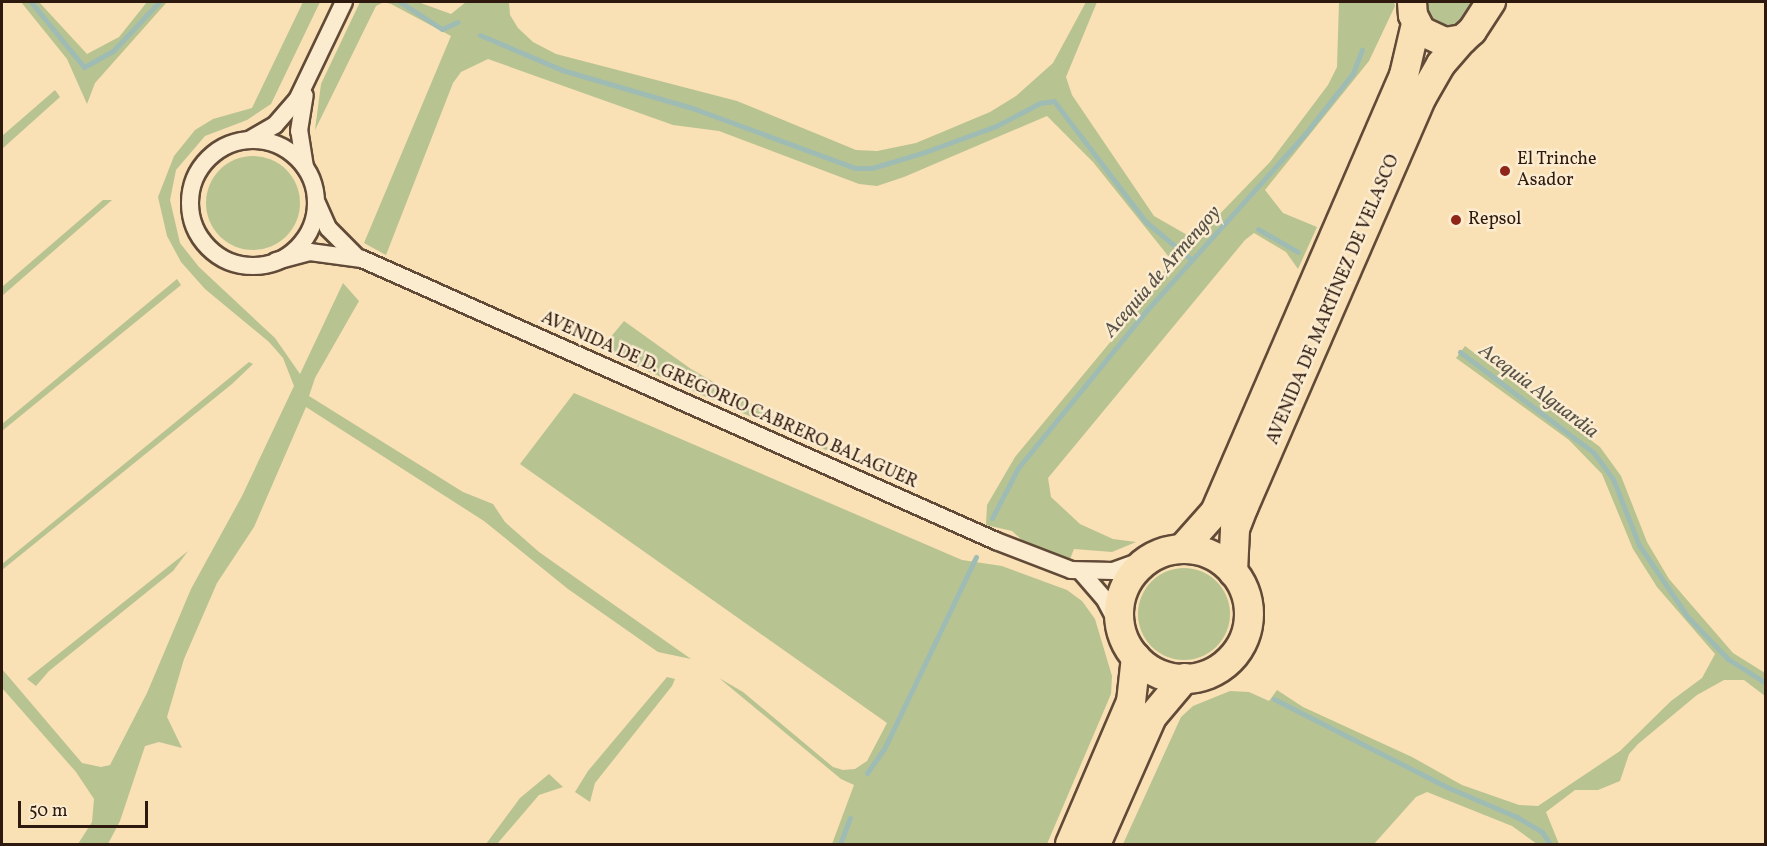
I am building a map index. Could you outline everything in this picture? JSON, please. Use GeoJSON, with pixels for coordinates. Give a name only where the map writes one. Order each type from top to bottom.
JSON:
{"type":"FeatureCollection","features":[{"type":"Feature","properties":{"kind":"highway","name":"AVENIDA DE MARTÍNEZ DE VELASCO"},"geometry":{"type":"LineString","coordinates":[[1233,572],[1235,529],[1244,506],[1422,97],[1441,64],[1479,23],[1491,2]]}},
{"type":"Feature","properties":{"kind":"highway","name":"AVENIDA DE MARTÍNEZ DE VELASCO"},"geometry":{"type":"LineString","coordinates":[[1170,552],[1215,512],[1404,75],[1414,13]]}},
{"type":"Feature","properties":{"kind":"highway"},"geometry":{"type":"LineString","coordinates":[[1414,13],[1436,41],[1463,39]]}},
{"type":"Feature","properties":{"kind":"highway"},"geometry":{"type":"LineString","coordinates":[[1170,552],[1215,557],[1233,572],[1247,602],[1244,637],[1221,667],[1185,678],[1153,671],[1136,657],[1120,628],[1123,591],[1137,569],[1170,552]]}},
{"type":"Feature","properties":{"kind":"highway"},"geometry":{"type":"LineString","coordinates":[[1070,844],[1133,695],[1136,657]]}},
{"type":"Feature","properties":{"kind":"highway"},"geometry":{"type":"LineString","coordinates":[[1096,844],[1152,717],[1185,678]]}},
{"type":"Feature","properties":{"kind":"street"},"geometry":{"type":"LineString","coordinates":[[310,77],[299,131],[305,168],[316,200],[309,232],[295,250],[276,261],[254,266],[232,262],[205,243],[194,224],[190,202],[200,170],[215,153],[262,134],[287,114],[310,77],[344,2]]}},
{"type":"Feature","properties":{"kind":"street"},"geometry":{"type":"LineString","coordinates":[[247,141],[280,146],[305,168]]}},
{"type":"Feature","properties":{"kind":"street","name":"AVENIDA DE D. GREGORIO CABRERO BALAGUER"},"geometry":{"type":"LineString","coordinates":[[316,200],[338,240],[362,260]]}},
{"type":"Feature","properties":{"kind":"street","name":"AVENIDA DE D. GREGORIO CABRERO BALAGUER"},"geometry":{"type":"LineString","coordinates":[[276,261],[310,252],[362,260],[996,540],[1082,573],[1113,571],[1170,552]]}},
{"type":"Feature","properties":{"kind":"street","name":"AVENIDA DE D. GREGORIO CABRERO BALAGUER"},"geometry":{"type":"LineString","coordinates":[[1082,573],[1104,597],[1120,628]]}},
{"type":"Feature","properties":{"kind":"green space"},"geometry":{"type":"Polygon","coordinates":[[[21,2],[39,2],[87,54],[119,37],[147,2],[167,2],[95,83],[87,104],[67,59],[21,2]]]}},
{"type":"Feature","properties":{"kind":"green space"},"geometry":{"type":"Polygon","coordinates":[[[303,2],[320,2],[271,104],[247,120],[205,136],[176,170],[170,200],[180,243],[199,267],[275,338],[300,374],[343,283],[359,301],[315,378],[309,396],[463,492],[493,504],[505,522],[539,552],[691,659],[658,652],[568,589],[484,521],[306,407],[254,527],[217,583],[184,659],[167,717],[182,748],[159,742],[145,746],[120,821],[108,844],[78,844],[92,822],[94,799],[76,772],[2,688],[2,669],[82,763],[101,767],[110,765],[147,693],[191,589],[242,496],[294,386],[283,358],[269,342],[205,289],[181,262],[167,236],[158,197],[174,156],[195,130],[213,119],[252,108],[303,2]]]}},
{"type":"Feature","properties":{"kind":"green space"},"geometry":{"type":"Polygon","coordinates":[[[360,2],[384,2],[376,6],[315,130],[321,84],[360,2]]]}},
{"type":"Feature","properties":{"kind":"green space"},"geometry":{"type":"Polygon","coordinates":[[[384,2],[418,2],[451,14],[466,2],[509,2],[510,15],[518,28],[533,42],[556,54],[737,101],[856,150],[877,151],[916,143],[990,112],[1016,96],[1053,63],[1086,2],[1097,2],[1066,77],[1072,95],[1154,216],[1189,236],[1213,221],[1270,162],[1328,85],[1337,67],[1339,2],[1394,2],[1395,6],[1369,61],[1265,190],[1283,213],[1317,227],[1298,269],[1286,252],[1254,233],[1245,240],[1048,478],[1051,497],[1080,524],[1113,539],[1136,542],[1112,552],[1074,549],[1070,559],[1022,540],[1012,531],[986,525],[987,505],[1015,457],[1161,281],[1169,257],[1093,162],[1047,116],[904,177],[877,186],[859,184],[719,131],[673,125],[488,59],[461,72],[453,83],[386,255],[364,243],[451,36],[384,2]]]}},
{"type":"Feature","properties":{"kind":"green space"},"geometry":{"type":"Polygon","coordinates":[[[1427,2],[1476,2],[1456,26],[1446,29],[1432,22],[1427,2]]]}},
{"type":"Feature","properties":{"kind":"green space"},"geometry":{"type":"Polygon","coordinates":[[[55,90],[60,97],[2,149],[2,136],[55,90]]]}},
{"type":"Feature","properties":{"kind":"green space"},"geometry":{"type":"Polygon","coordinates":[[[253,156],[271,160],[286,170],[296,185],[300,203],[296,221],[286,236],[271,246],[253,250],[235,246],[220,236],[210,221],[206,203],[210,185],[220,170],[235,160],[253,156]]]}},
{"type":"Feature","properties":{"kind":"green space"},"geometry":{"type":"Polygon","coordinates":[[[103,200],[112,200],[2,296],[2,287],[103,200]]]}},
{"type":"Feature","properties":{"kind":"green space"},"geometry":{"type":"Polygon","coordinates":[[[177,279],[181,285],[2,431],[2,424],[177,279]]]}},
{"type":"Feature","properties":{"kind":"green space"},"geometry":{"type":"Polygon","coordinates":[[[624,321],[691,369],[851,461],[600,350],[624,321]]]}},
{"type":"Feature","properties":{"kind":"green space"},"geometry":{"type":"Polygon","coordinates":[[[1465,346],[1600,447],[1621,476],[1647,542],[1669,579],[1733,653],[1765,673],[1765,696],[1744,680],[1724,680],[1697,695],[1629,754],[1620,781],[1598,790],[1575,790],[1546,812],[1559,844],[1537,844],[1512,826],[1427,792],[1416,797],[1374,844],[1123,844],[1181,717],[1193,706],[1230,691],[1249,692],[1269,701],[1277,690],[1303,707],[1412,757],[1462,785],[1519,805],[1538,806],[1620,751],[1671,701],[1702,678],[1715,654],[1657,587],[1633,549],[1602,474],[1569,440],[1456,358],[1465,346]]]}},
{"type":"Feature","properties":{"kind":"green space"},"geometry":{"type":"Polygon","coordinates":[[[249,362],[253,364],[232,384],[2,570],[2,564],[249,362]]]}},
{"type":"Feature","properties":{"kind":"green space"},"geometry":{"type":"Polygon","coordinates":[[[574,393],[962,560],[1002,566],[1067,590],[1082,601],[1095,619],[1112,676],[1111,694],[1047,844],[832,844],[854,785],[841,779],[719,678],[743,692],[833,767],[843,770],[855,769],[867,761],[887,723],[520,464],[574,393]]]}},
{"type":"Feature","properties":{"kind":"green space"},"geometry":{"type":"Polygon","coordinates":[[[188,551],[173,571],[49,671],[36,686],[27,679],[188,551]]]}},
{"type":"Feature","properties":{"kind":"green space"},"geometry":{"type":"Polygon","coordinates":[[[1175,568],[1193,568],[1210,575],[1223,588],[1230,605],[1230,623],[1223,640],[1210,653],[1193,660],[1175,660],[1158,653],[1145,640],[1138,623],[1138,605],[1145,588],[1158,575],[1175,568]]]}},
{"type":"Feature","properties":{"kind":"green space"},"geometry":{"type":"Polygon","coordinates":[[[667,677],[675,679],[672,686],[595,783],[590,802],[575,792],[588,771],[667,677]]]}},
{"type":"Feature","properties":{"kind":"green space"},"geometry":{"type":"Polygon","coordinates":[[[549,774],[563,787],[539,795],[497,844],[486,844],[520,798],[549,774]]]}},
{"type":"Feature","properties":{"kind":"waterway"},"geometry":{"type":"LineString","coordinates":[[31,2],[84,67],[113,51],[159,2]]}},
{"type":"Feature","properties":{"kind":"waterway"},"geometry":{"type":"LineString","coordinates":[[400,2],[442,29],[458,22]]}},
{"type":"Feature","properties":{"kind":"waterway"},"geometry":{"type":"LineString","coordinates":[[480,35],[562,70],[695,109],[855,168],[872,168],[925,152],[996,126],[1040,103],[1054,101],[1146,222],[1192,260]]}},
{"type":"Feature","properties":{"kind":"waterway","name":"Acequia de Armengoy"},"geometry":{"type":"LineString","coordinates":[[992,518],[1018,468],[1147,310],[1305,134],[1353,73],[1362,50]]}},
{"type":"Feature","properties":{"kind":"waterway"},"geometry":{"type":"LineString","coordinates":[[1258,229],[1298,252]]}},
{"type":"Feature","properties":{"kind":"waterway","name":"Acequia Alguardia"},"geometry":{"type":"LineString","coordinates":[[1460,352],[1594,453],[1613,479],[1639,545],[1687,616],[1728,659],[1766,683]]}},
{"type":"Feature","properties":{"kind":"waterway","name":"Acequia de Armengoy"},"geometry":{"type":"LineString","coordinates":[[867,773],[884,749],[976,557]]}},
{"type":"Feature","properties":{"kind":"waterway"},"geometry":{"type":"LineString","coordinates":[[1274,699],[1447,787],[1517,817],[1542,832],[1550,844]]}},
{"type":"Feature","properties":{"kind":"waterway","name":"Acequia de Armengoy"},"geometry":{"type":"LineString","coordinates":[[840,844],[850,818]]}},
{"type":"Feature","properties":{"kind":"place","name":"El Trinche Asador"},"geometry":{"type":"Point","coordinates":[1505,171]}},
{"type":"Feature","properties":{"kind":"place","name":"Repsol"},"geometry":{"type":"Point","coordinates":[1456,220]}}]}
